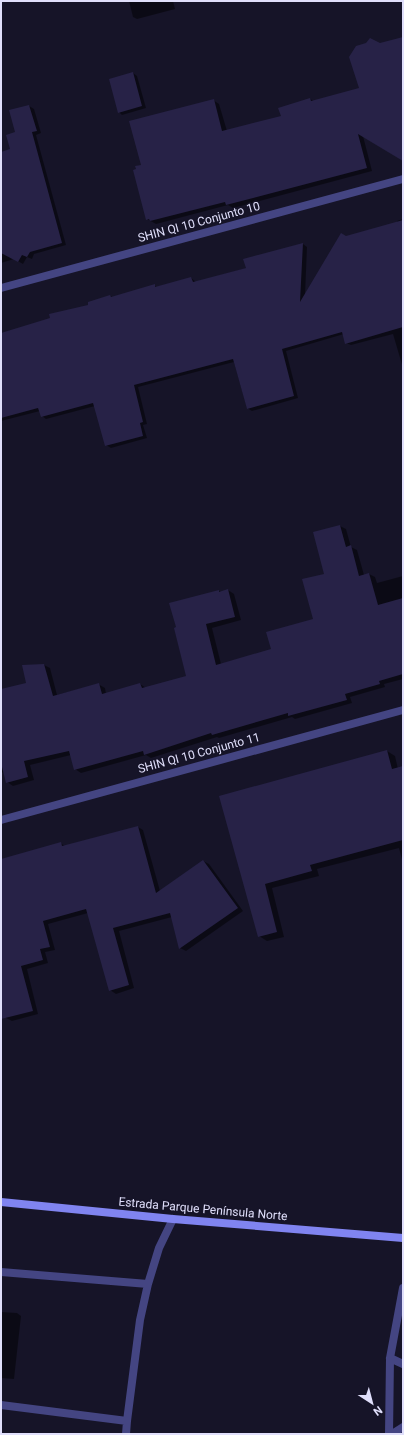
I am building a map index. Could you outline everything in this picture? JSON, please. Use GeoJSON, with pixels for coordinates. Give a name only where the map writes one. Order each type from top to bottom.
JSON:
{"type":"FeatureCollection","features":[{"type":"Feature","properties":{"kind":"main road","name":"Estrada Parque Península Norte"},"geometry":{"type":"LineString","coordinates":[[1,1202],[173,1219],[403,1238]]}},
{"type":"Feature","properties":{"kind":"street","name":"SHIN QI 10 Conjunto 10"},"geometry":{"type":"LineString","coordinates":[[1,288],[403,179]]}},
{"type":"Feature","properties":{"kind":"street","name":"SHIN QI 10 Conjunto 11"},"geometry":{"type":"LineString","coordinates":[[1,820],[403,710]]}},
{"type":"Feature","properties":{"kind":"street"},"geometry":{"type":"LineString","coordinates":[[126,1434],[140,1320],[158,1248],[173,1219]]}},
{"type":"Feature","properties":{"kind":"street"},"geometry":{"type":"LineString","coordinates":[[1,1272],[148,1284]]}},
{"type":"Feature","properties":{"kind":"street"},"geometry":{"type":"LineString","coordinates":[[389,1434],[390,1358],[403,1288]]}},
{"type":"Feature","properties":{"kind":"street"},"geometry":{"type":"LineString","coordinates":[[390,1358],[403,1364]]}},
{"type":"Feature","properties":{"kind":"street"},"geometry":{"type":"LineString","coordinates":[[1,1405],[127,1422]]}},
{"type":"Feature","properties":{"kind":"street"},"geometry":{"type":"LineString","coordinates":[[392,1434],[403,1427]]}},
{"type":"Feature","properties":{"kind":"building"},"geometry":{"type":"Polygon","coordinates":[[[403,37],[403,161],[358,134],[367,168],[226,205],[225,202],[150,221],[149,219],[146,220],[133,170],[136,169],[135,166],[141,165],[129,121],[214,99],[222,131],[281,116],[278,108],[310,98],[311,101],[359,88],[349,57],[356,46],[366,43],[370,38],[380,43],[403,37]]]}},
{"type":"Feature","properties":{"kind":"building"},"geometry":{"type":"Polygon","coordinates":[[[133,72],[142,106],[118,113],[109,79],[133,72]]]}},
{"type":"Feature","properties":{"kind":"building"},"geometry":{"type":"Polygon","coordinates":[[[29,105],[37,131],[32,132],[62,243],[30,252],[27,257],[22,255],[18,262],[1,253],[1,152],[10,149],[6,135],[15,132],[9,110],[29,105]]]}},
{"type":"Feature","properties":{"kind":"building"},"geometry":{"type":"Polygon","coordinates":[[[403,220],[403,327],[345,344],[342,332],[282,349],[294,396],[247,409],[233,359],[134,385],[143,422],[140,423],[143,436],[105,446],[93,403],[41,417],[38,408],[1,418],[1,333],[50,318],[49,314],[88,305],[88,302],[110,295],[111,297],[155,284],[155,287],[191,277],[193,282],[246,268],[243,259],[303,243],[300,302],[341,233],[346,236],[403,220]]]}},
{"type":"Feature","properties":{"kind":"building"},"geometry":{"type":"Polygon","coordinates":[[[340,525],[346,547],[351,545],[359,576],[369,573],[378,605],[403,598],[403,674],[379,681],[380,684],[345,694],[347,700],[288,716],[288,713],[212,735],[211,733],[144,755],[143,751],[74,770],[69,751],[24,761],[28,777],[6,783],[1,763],[1,689],[26,683],[22,665],[44,664],[53,696],[99,683],[102,694],[140,683],[142,688],[186,676],[174,628],[176,627],[169,603],[228,589],[235,617],[206,624],[216,665],[271,649],[266,632],[313,619],[302,579],[324,574],[313,532],[340,525]]]}},
{"type":"Feature","properties":{"kind":"building"},"geometry":{"type":"Polygon","coordinates":[[[387,750],[392,769],[403,766],[403,840],[310,865],[312,871],[265,884],[277,932],[258,937],[219,796],[387,750]]]}},
{"type":"Feature","properties":{"kind":"building"},"geometry":{"type":"Polygon","coordinates":[[[138,826],[156,893],[203,860],[238,908],[179,949],[170,913],[113,928],[129,985],[109,991],[86,909],[43,921],[50,947],[40,949],[43,960],[21,966],[33,1011],[1,1019],[1,859],[61,842],[62,846],[138,826]]]}}]}
